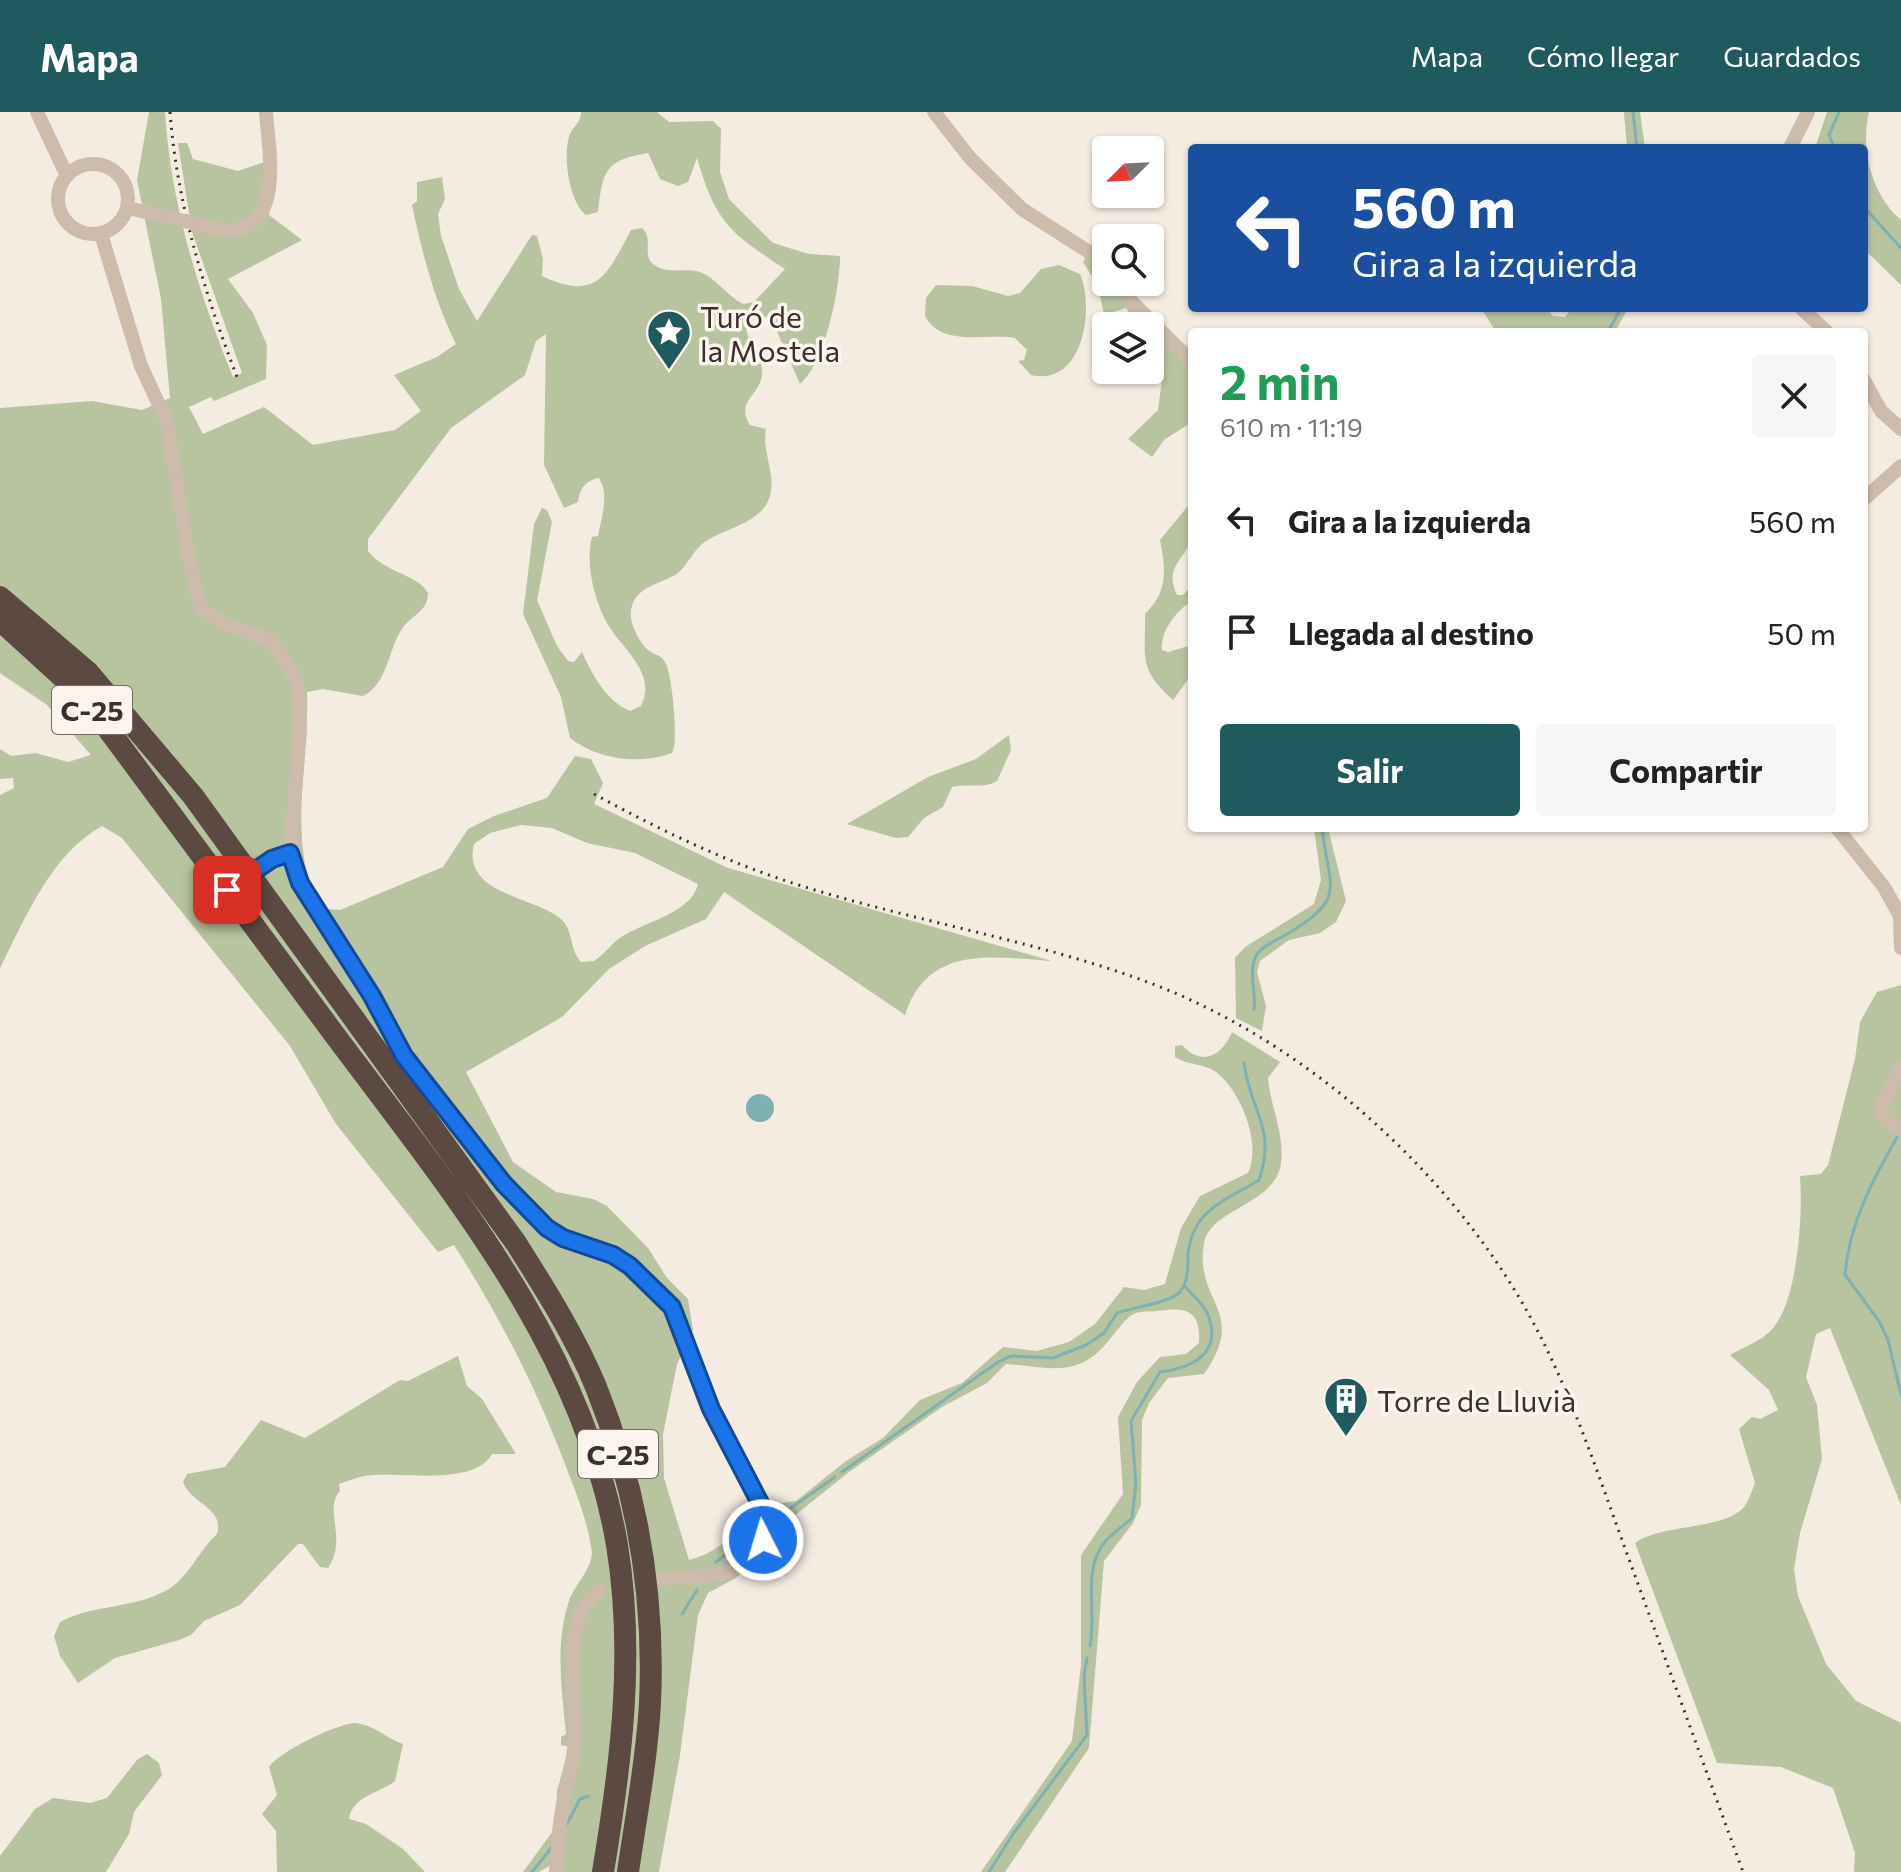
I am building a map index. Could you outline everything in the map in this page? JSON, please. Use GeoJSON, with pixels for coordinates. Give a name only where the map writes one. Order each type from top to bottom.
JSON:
{"type":"FeatureCollection","features":[{"type":"Feature","properties":{"kind":"highway"},"geometry":{"type":"LineString","coordinates":[[0,581],[59,634],[88,672]]}},
{"type":"Feature","properties":{"kind":"highway","name":"C-25"},"geometry":{"type":"LineString","coordinates":[[0,597],[88,672],[193,796],[516,1243],[560,1315],[596,1386],[641,1538],[650,1609],[650,1703],[628,1872]]}},
{"type":"Feature","properties":{"kind":"highway","name":"C-25"},"geometry":{"type":"LineString","coordinates":[[0,620],[70,684],[102,721],[389,1108],[496,1258],[541,1328],[573,1395],[595,1455],[617,1545],[624,1613],[626,1702],[619,1774],[603,1872]]}},
{"type":"Feature","properties":{"kind":"street"},"geometry":{"type":"LineString","coordinates":[[37,112],[67,176]]}},
{"type":"Feature","properties":{"kind":"street"},"geometry":{"type":"LineString","coordinates":[[127,208],[221,230],[237,231],[249,226],[264,207],[272,185],[266,112]]}},
{"type":"Feature","properties":{"kind":"street"},"geometry":{"type":"LineString","coordinates":[[934,112],[970,158],[1022,209],[1092,254]]}},
{"type":"Feature","properties":{"kind":"street"},"geometry":{"type":"LineString","coordinates":[[1792,144],[1808,112]]}},
{"type":"Feature","properties":{"kind":"street"},"geometry":{"type":"LineString","coordinates":[[88,164],[106,167],[115,172],[126,188],[127,208],[118,225],[101,234],[80,232],[63,219],[58,192],[67,176],[88,164]]}},
{"type":"Feature","properties":{"kind":"street"},"geometry":{"type":"LineString","coordinates":[[101,234],[141,366],[154,388],[167,422],[201,608],[224,624],[271,641],[298,682],[302,700],[290,853],[300,883],[372,996],[404,1056],[504,1184],[547,1228],[563,1238],[605,1251],[630,1266],[666,1299],[678,1316],[705,1395],[760,1503],[764,1527],[755,1552],[729,1573],[709,1578],[663,1579]]}},
{"type":"Feature","properties":{"kind":"street"},"geometry":{"type":"LineString","coordinates":[[1128,296],[1188,358]]}},
{"type":"Feature","properties":{"kind":"street"},"geometry":{"type":"LineString","coordinates":[[1805,312],[1823,328]]}},
{"type":"Feature","properties":{"kind":"street"},"geometry":{"type":"LineString","coordinates":[[1868,387],[1881,411],[1901,429]]}},
{"type":"Feature","properties":{"kind":"street"},"geometry":{"type":"LineString","coordinates":[[1868,495],[1901,466]]}},
{"type":"Feature","properties":{"kind":"street"},"geometry":{"type":"LineString","coordinates":[[1840,832],[1884,887],[1900,916],[1901,948]]}},
{"type":"Feature","properties":{"kind":"street"},"geometry":{"type":"LineString","coordinates":[[200,909],[272,859],[290,853]]}},
{"type":"Feature","properties":{"kind":"street"},"geometry":{"type":"LineString","coordinates":[[1890,1122],[1884,1100],[1901,1068]]}},
{"type":"Feature","properties":{"kind":"street"},"geometry":{"type":"LineString","coordinates":[[556,1872],[561,1813],[578,1720],[571,1668],[577,1629],[590,1597],[600,1591]]}},
{"type":"Feature","properties":{"kind":"green space"},"geometry":{"type":"Polygon","coordinates":[[[149,112],[165,112],[173,181],[188,247],[233,377],[242,373],[192,232],[178,143],[187,143],[193,159],[238,171],[276,158],[269,215],[302,240],[228,279],[253,313],[267,345],[266,379],[214,401],[211,397],[189,407],[203,434],[264,407],[313,445],[395,430],[421,411],[394,375],[437,357],[456,344],[435,293],[420,240],[412,205],[417,201],[417,182],[442,177],[445,199],[438,214],[441,236],[459,289],[477,321],[532,235],[537,236],[543,259],[542,276],[576,286],[598,280],[615,260],[631,230],[642,228],[647,237],[649,259],[657,267],[702,273],[743,304],[754,302],[785,269],[750,245],[727,224],[711,198],[697,158],[688,182],[678,186],[660,179],[648,153],[614,164],[604,178],[598,212],[586,215],[575,200],[567,165],[570,134],[581,112],[657,112],[669,122],[713,121],[721,129],[720,172],[729,199],[773,243],[809,254],[840,256],[834,305],[824,343],[809,374],[800,384],[771,318],[756,316],[746,328],[761,363],[762,375],[745,410],[750,425],[766,429],[772,483],[768,501],[750,520],[703,543],[680,572],[644,590],[632,606],[632,623],[637,636],[648,650],[662,658],[668,671],[675,724],[672,753],[646,759],[606,756],[570,738],[561,697],[523,614],[534,524],[542,508],[547,510],[552,522],[537,600],[557,646],[568,661],[574,662],[582,652],[601,686],[621,706],[630,711],[641,706],[645,683],[641,672],[607,623],[592,581],[590,547],[592,537],[598,536],[603,514],[602,485],[599,478],[586,483],[578,502],[564,508],[544,465],[546,334],[536,341],[525,375],[451,428],[368,539],[368,551],[375,559],[417,582],[428,593],[425,605],[397,637],[378,683],[363,696],[323,689],[307,692],[302,838],[306,867],[314,891],[328,909],[340,910],[443,867],[468,829],[494,816],[547,798],[575,756],[591,759],[603,783],[594,804],[728,868],[1052,961],[985,958],[946,966],[929,976],[915,992],[905,1015],[724,892],[706,919],[645,946],[609,969],[562,1017],[466,1072],[513,1162],[556,1192],[593,1199],[607,1206],[648,1248],[667,1278],[688,1299],[693,1330],[677,1364],[663,1434],[664,1478],[689,1560],[719,1546],[756,1507],[796,1501],[846,1461],[883,1438],[920,1400],[962,1383],[1003,1347],[1037,1351],[1069,1342],[1095,1324],[1124,1287],[1144,1290],[1165,1284],[1181,1228],[1200,1196],[1248,1173],[1252,1161],[1251,1133],[1234,1092],[1211,1069],[1175,1057],[1175,1046],[1182,1045],[1197,1056],[1211,1056],[1223,1047],[1232,1032],[1280,1062],[1268,1078],[1282,1152],[1277,1177],[1256,1198],[1218,1222],[1209,1231],[1204,1243],[1206,1280],[1221,1321],[1222,1335],[1217,1352],[1204,1374],[1168,1378],[1149,1403],[1142,1420],[1141,1505],[1133,1523],[1104,1561],[1089,1748],[1005,1872],[981,1872],[1072,1741],[1081,1665],[1081,1555],[1123,1494],[1118,1417],[1137,1382],[1160,1357],[1186,1354],[1199,1343],[1194,1317],[1183,1310],[1134,1314],[1094,1355],[1070,1367],[1006,1364],[987,1383],[942,1407],[849,1472],[799,1512],[736,1578],[708,1593],[698,1615],[680,1755],[659,1872],[551,1872],[551,1865],[539,1872],[523,1872],[556,1827],[557,1791],[569,1747],[561,1745],[561,1737],[566,1734],[561,1668],[564,1620],[568,1604],[589,1566],[592,1553],[580,1506],[552,1431],[486,1297],[454,1245],[438,1252],[336,1124],[290,1046],[122,838],[102,826],[68,853],[41,889],[0,968],[0,795],[14,788],[13,778],[0,779],[0,749],[11,756],[36,753],[68,762],[91,755],[47,705],[0,673],[0,408],[92,401],[142,410],[170,398],[161,299],[137,180],[149,112]],[[521,825],[490,833],[474,844],[473,861],[479,874],[490,885],[563,921],[581,962],[594,961],[617,940],[675,911],[693,895],[698,884],[635,853],[587,843],[552,828],[521,825]]]}},
{"type":"Feature","properties":{"kind":"green space"},"geometry":{"type":"Polygon","coordinates":[[[1624,112],[1640,112],[1644,144],[1627,144],[1624,112]]]}},
{"type":"Feature","properties":{"kind":"green space"},"geometry":{"type":"Polygon","coordinates":[[[1827,112],[1869,112],[1866,144],[1816,144],[1827,112]]]}},
{"type":"Feature","properties":{"kind":"green space"},"geometry":{"type":"Polygon","coordinates":[[[1868,156],[1882,198],[1901,220],[1901,285],[1868,253],[1868,156]]]}},
{"type":"Feature","properties":{"kind":"green space"},"geometry":{"type":"Polygon","coordinates":[[[1087,255],[1092,259],[1092,276],[1083,262],[1087,255]]]}},
{"type":"Feature","properties":{"kind":"green space"},"geometry":{"type":"Polygon","coordinates":[[[1059,265],[1080,274],[1086,306],[1085,325],[1073,358],[1063,369],[1049,376],[1031,375],[1018,361],[1024,360],[1027,350],[1015,338],[954,336],[933,326],[925,316],[926,298],[936,285],[972,286],[1008,296],[1020,293],[1041,269],[1059,265]]]}},
{"type":"Feature","properties":{"kind":"green space"},"geometry":{"type":"Polygon","coordinates":[[[1100,296],[1125,296],[1138,312],[1128,312],[1126,308],[1103,312],[1100,296]]]}},
{"type":"Feature","properties":{"kind":"green space"},"geometry":{"type":"Polygon","coordinates":[[[1484,312],[1550,312],[1553,316],[1565,317],[1569,312],[1626,312],[1617,328],[1494,328],[1484,312]]]}},
{"type":"Feature","properties":{"kind":"green space"},"geometry":{"type":"Polygon","coordinates":[[[1164,341],[1188,364],[1188,425],[1164,440],[1152,457],[1128,439],[1158,410],[1161,384],[1164,384],[1164,341]]]}},
{"type":"Feature","properties":{"kind":"green space"},"geometry":{"type":"Polygon","coordinates":[[[1188,506],[1188,548],[1176,565],[1173,578],[1177,595],[1183,595],[1188,589],[1188,604],[1171,622],[1162,643],[1162,650],[1168,652],[1188,646],[1188,679],[1173,700],[1154,679],[1145,652],[1145,614],[1158,597],[1163,580],[1160,540],[1188,506]]]}},
{"type":"Feature","properties":{"kind":"green space"},"geometry":{"type":"Polygon","coordinates":[[[1009,735],[1011,750],[997,781],[987,785],[952,787],[943,807],[924,818],[908,837],[896,838],[847,824],[928,777],[976,759],[1009,735]]]}},
{"type":"Feature","properties":{"kind":"green space"},"geometry":{"type":"Polygon","coordinates":[[[1315,832],[1329,832],[1346,901],[1336,922],[1320,933],[1289,940],[1260,961],[1257,972],[1266,1006],[1262,1031],[1236,1018],[1235,958],[1245,947],[1314,904],[1321,880],[1315,832]]]}},
{"type":"Feature","properties":{"kind":"green space"},"geometry":{"type":"Polygon","coordinates":[[[1901,985],[1901,1505],[1830,1328],[1816,1334],[1806,1377],[1817,1405],[1822,1459],[1800,1533],[1794,1569],[1798,1596],[1826,1664],[1856,1701],[1901,1723],[1901,1872],[1854,1872],[1855,1853],[1833,1788],[1781,1767],[1717,1763],[1635,1543],[1660,1533],[1722,1520],[1744,1507],[1749,1499],[1755,1483],[1739,1429],[1752,1417],[1760,1419],[1778,1410],[1769,1390],[1730,1355],[1767,1334],[1783,1311],[1797,1253],[1800,1176],[1821,1174],[1828,1165],[1855,1059],[1860,1022],[1877,992],[1901,985]]]}},
{"type":"Feature","properties":{"kind":"green space"},"geometry":{"type":"Polygon","coordinates":[[[458,1356],[467,1386],[482,1399],[516,1454],[492,1454],[484,1464],[456,1474],[370,1475],[339,1484],[340,1491],[334,1507],[336,1546],[328,1568],[320,1567],[303,1544],[298,1544],[240,1605],[204,1621],[191,1635],[115,1658],[78,1683],[60,1656],[54,1636],[60,1622],[167,1590],[181,1579],[217,1534],[216,1518],[183,1482],[187,1474],[225,1467],[261,1420],[305,1438],[400,1380],[408,1381],[458,1356]]]}},
{"type":"Feature","properties":{"kind":"green space"},"geometry":{"type":"Polygon","coordinates":[[[354,1723],[403,1744],[395,1781],[361,1800],[351,1811],[349,1819],[366,1824],[403,1849],[425,1872],[277,1872],[276,1831],[262,1814],[277,1795],[269,1767],[308,1740],[354,1723]]]}},
{"type":"Feature","properties":{"kind":"green space"},"geometry":{"type":"Polygon","coordinates":[[[147,1754],[159,1763],[162,1775],[134,1812],[129,1834],[106,1872],[0,1872],[0,1856],[35,1809],[53,1798],[90,1803],[107,1798],[137,1760],[147,1754]]]}},
{"type":"Feature","properties":{"kind":"water"},"geometry":{"type":"Polygon","coordinates":[[[760,1094],[770,1098],[774,1108],[770,1118],[760,1122],[750,1118],[746,1108],[750,1098],[760,1094]]]}},
{"type":"Feature","properties":{"kind":"waterway"},"geometry":{"type":"LineString","coordinates":[[1633,112],[1637,144]]}},
{"type":"Feature","properties":{"kind":"waterway"},"geometry":{"type":"LineString","coordinates":[[1832,144],[1829,135],[1839,112]]}},
{"type":"Feature","properties":{"kind":"waterway"},"geometry":{"type":"LineString","coordinates":[[1868,211],[1901,248]]}},
{"type":"Feature","properties":{"kind":"waterway"},"geometry":{"type":"LineString","coordinates":[[1610,328],[1619,312]]}},
{"type":"Feature","properties":{"kind":"waterway"},"geometry":{"type":"LineString","coordinates":[[1254,1010],[1252,975],[1257,954],[1308,921],[1327,900],[1330,878],[1323,832]]}},
{"type":"Feature","properties":{"kind":"waterway"},"geometry":{"type":"LineString","coordinates":[[842,1472],[998,1362],[1011,1356],[1053,1358],[1086,1345],[1104,1333],[1117,1313],[1160,1302],[1180,1292],[1188,1270],[1191,1240],[1203,1217],[1222,1201],[1259,1180],[1264,1162],[1264,1133],[1244,1063]]}},
{"type":"Feature","properties":{"kind":"waterway"},"geometry":{"type":"LineString","coordinates":[[1899,1134],[1857,1219],[1845,1275],[1879,1321],[1888,1340],[1901,1395]]}},
{"type":"Feature","properties":{"kind":"waterway"},"geometry":{"type":"LineString","coordinates":[[1090,1646],[1092,1579],[1097,1554],[1107,1540],[1132,1518],[1136,1483],[1131,1421],[1160,1372],[1183,1367],[1201,1357],[1211,1340],[1212,1328],[1208,1315],[1184,1285]]}},
{"type":"Feature","properties":{"kind":"waterway"},"geometry":{"type":"LineString","coordinates":[[768,1524],[835,1477]]}},
{"type":"Feature","properties":{"kind":"waterway"},"geometry":{"type":"LineString","coordinates":[[716,1562],[758,1531]]}},
{"type":"Feature","properties":{"kind":"waterway"},"geometry":{"type":"LineString","coordinates":[[682,1614],[697,1590]]}},
{"type":"Feature","properties":{"kind":"waterway"},"geometry":{"type":"LineString","coordinates":[[989,1872],[1013,1834],[1087,1735],[1084,1676],[1087,1658]]}},
{"type":"Feature","properties":{"kind":"waterway"},"geometry":{"type":"LineString","coordinates":[[567,1824],[580,1799],[589,1796]]}},
{"type":"Feature","properties":{"kind":"waterway"},"geometry":{"type":"LineString","coordinates":[[532,1872],[552,1847]]}},
{"type":"Feature","properties":{"kind":"railway"},"geometry":{"type":"LineString","coordinates":[[170,112],[179,180],[194,247],[237,377]]}},
{"type":"Feature","properties":{"kind":"railway"},"geometry":{"type":"LineString","coordinates":[[594,794],[697,846],[777,878],[849,900],[1071,957],[1158,986],[1265,1040],[1316,1075],[1409,1156],[1488,1249],[1520,1299],[1552,1359],[1591,1454],[1743,1872]]}},
{"type":"Feature","properties":{"kind":"place","name":"Turó de la Mostela"},"geometry":{"type":"Point","coordinates":[669,371]}},
{"type":"Feature","properties":{"kind":"place","name":"Torre de Lluvià"},"geometry":{"type":"Point","coordinates":[1346,1438]}},
{"type":"Feature","properties":{"kind":"route"},"geometry":{"type":"LineString","coordinates":[[227,890],[282,853],[290,853],[300,883],[372,996],[404,1056],[504,1184],[547,1228],[563,1238],[613,1255],[630,1266],[672,1307],[711,1409],[760,1503],[764,1519],[763,1540]]}}]}
